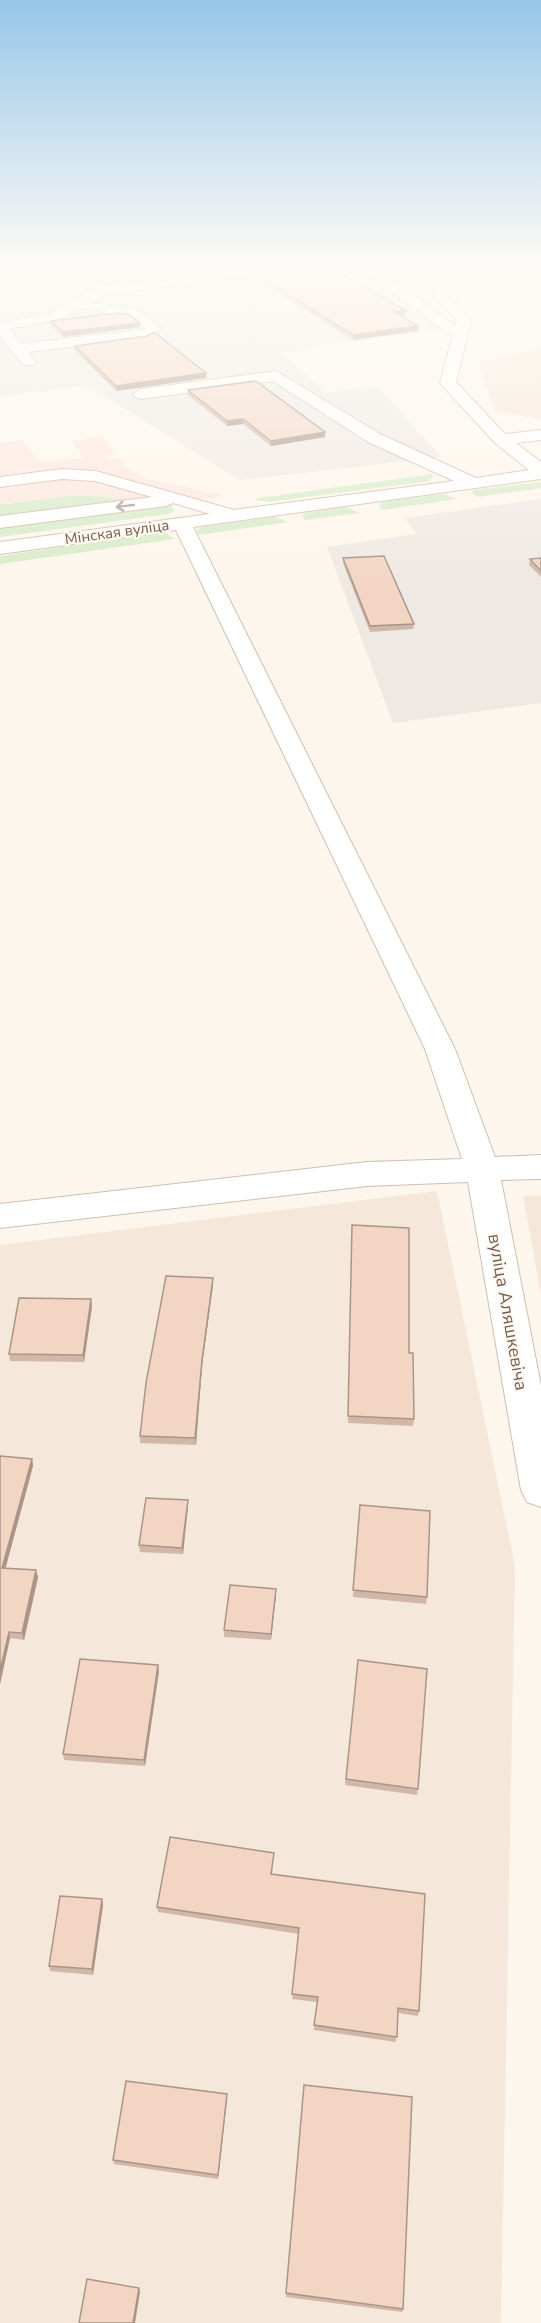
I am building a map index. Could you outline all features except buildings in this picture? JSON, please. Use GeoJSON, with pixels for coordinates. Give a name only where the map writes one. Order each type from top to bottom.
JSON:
{"type":"FeatureCollection","features":[{"type":"Feature","properties":{"kind":"street"},"geometry":{"type":"LineString","coordinates":[[450,375],[448,383],[501,439],[541,473]]}},
{"type":"Feature","properties":{"kind":"street"},"geometry":{"type":"LineString","coordinates":[[141,394],[276,376],[374,438],[474,483]]}},
{"type":"Feature","properties":{"kind":"street"},"geometry":{"type":"LineString","coordinates":[[501,439],[541,435]]}},
{"type":"Feature","properties":{"kind":"street"},"geometry":{"type":"LineString","coordinates":[[0,473],[55,466],[93,470],[136,486],[182,511]]}},
{"type":"Feature","properties":{"kind":"street","name":"Мінская вуліца"},"geometry":{"type":"LineString","coordinates":[[0,548],[182,511],[235,515],[541,473]]}},
{"type":"Feature","properties":{"kind":"street"},"geometry":{"type":"LineString","coordinates":[[0,482],[62,474],[96,476],[136,486]]}},
{"type":"Feature","properties":{"kind":"street"},"geometry":{"type":"LineString","coordinates":[[0,492],[85,481],[136,486]]}},
{"type":"Feature","properties":{"kind":"street"},"geometry":{"type":"LineString","coordinates":[[79,493],[136,486]]}},
{"type":"Feature","properties":{"kind":"street"},"geometry":{"type":"LineString","coordinates":[[0,522],[182,511]]}},
{"type":"Feature","properties":{"kind":"street","name":"вуліца Аляшкевіча"},"geometry":{"type":"LineString","coordinates":[[182,511],[440,1049],[482,1168],[541,1490]]}},
{"type":"Feature","properties":{"kind":"street"},"geometry":{"type":"LineString","coordinates":[[0,1216],[367,1174],[541,1167]]}},
{"type":"Feature","properties":{"kind":"shaded area"},"geometry":{"type":"Polygon","coordinates":[[[0,375],[307,375],[325,392],[378,387],[441,457],[240,480],[88,386],[0,396],[0,375]]]}},
{"type":"Feature","properties":{"kind":"shaded area"},"geometry":{"type":"Polygon","coordinates":[[[482,375],[541,375],[541,420],[494,410],[482,375]]]}},
{"type":"Feature","properties":{"kind":"shaded area"},"geometry":{"type":"Polygon","coordinates":[[[101,437],[115,453],[104,455],[106,459],[118,458],[127,462],[121,465],[147,479],[225,496],[0,526],[0,443],[21,440],[40,462],[84,458],[73,441],[101,437]]]}},
{"type":"Feature","properties":{"kind":"shaded area"},"geometry":{"type":"Polygon","coordinates":[[[541,499],[541,703],[393,723],[327,547],[416,534],[405,518],[541,499]]]}},
{"type":"Feature","properties":{"kind":"shaded area"},"geometry":{"type":"Polygon","coordinates":[[[437,1191],[515,1566],[501,2323],[0,2323],[0,1245],[437,1191]]]}},
{"type":"Feature","properties":{"kind":"shaded area"},"geometry":{"type":"Polygon","coordinates":[[[523,1196],[541,1196],[541,1295],[523,1196]]]}},
{"type":"Feature","properties":{"kind":"green space"},"geometry":{"type":"Polygon","coordinates":[[[433,474],[430,481],[268,502],[253,499],[433,474]]]}},
{"type":"Feature","properties":{"kind":"green space"},"geometry":{"type":"Polygon","coordinates":[[[541,482],[541,488],[477,497],[472,493],[474,490],[541,482]]]}},
{"type":"Feature","properties":{"kind":"green space"},"geometry":{"type":"Polygon","coordinates":[[[444,494],[457,499],[382,510],[379,506],[382,502],[444,494]]]}},
{"type":"Feature","properties":{"kind":"green space"},"geometry":{"type":"Polygon","coordinates":[[[71,496],[128,500],[0,517],[0,505],[71,496]]]}},
{"type":"Feature","properties":{"kind":"green space"},"geometry":{"type":"Polygon","coordinates":[[[160,505],[171,506],[175,511],[168,514],[0,537],[0,525],[160,505]]]}},
{"type":"Feature","properties":{"kind":"green space"},"geometry":{"type":"Polygon","coordinates":[[[347,507],[359,513],[305,520],[302,516],[305,513],[347,507]]]}},
{"type":"Feature","properties":{"kind":"green space"},"geometry":{"type":"Polygon","coordinates":[[[275,517],[288,522],[199,535],[197,531],[201,527],[275,517]]]}},
{"type":"Feature","properties":{"kind":"green space"},"geometry":{"type":"Polygon","coordinates":[[[164,532],[175,539],[0,564],[0,556],[164,532]]]}}]}
